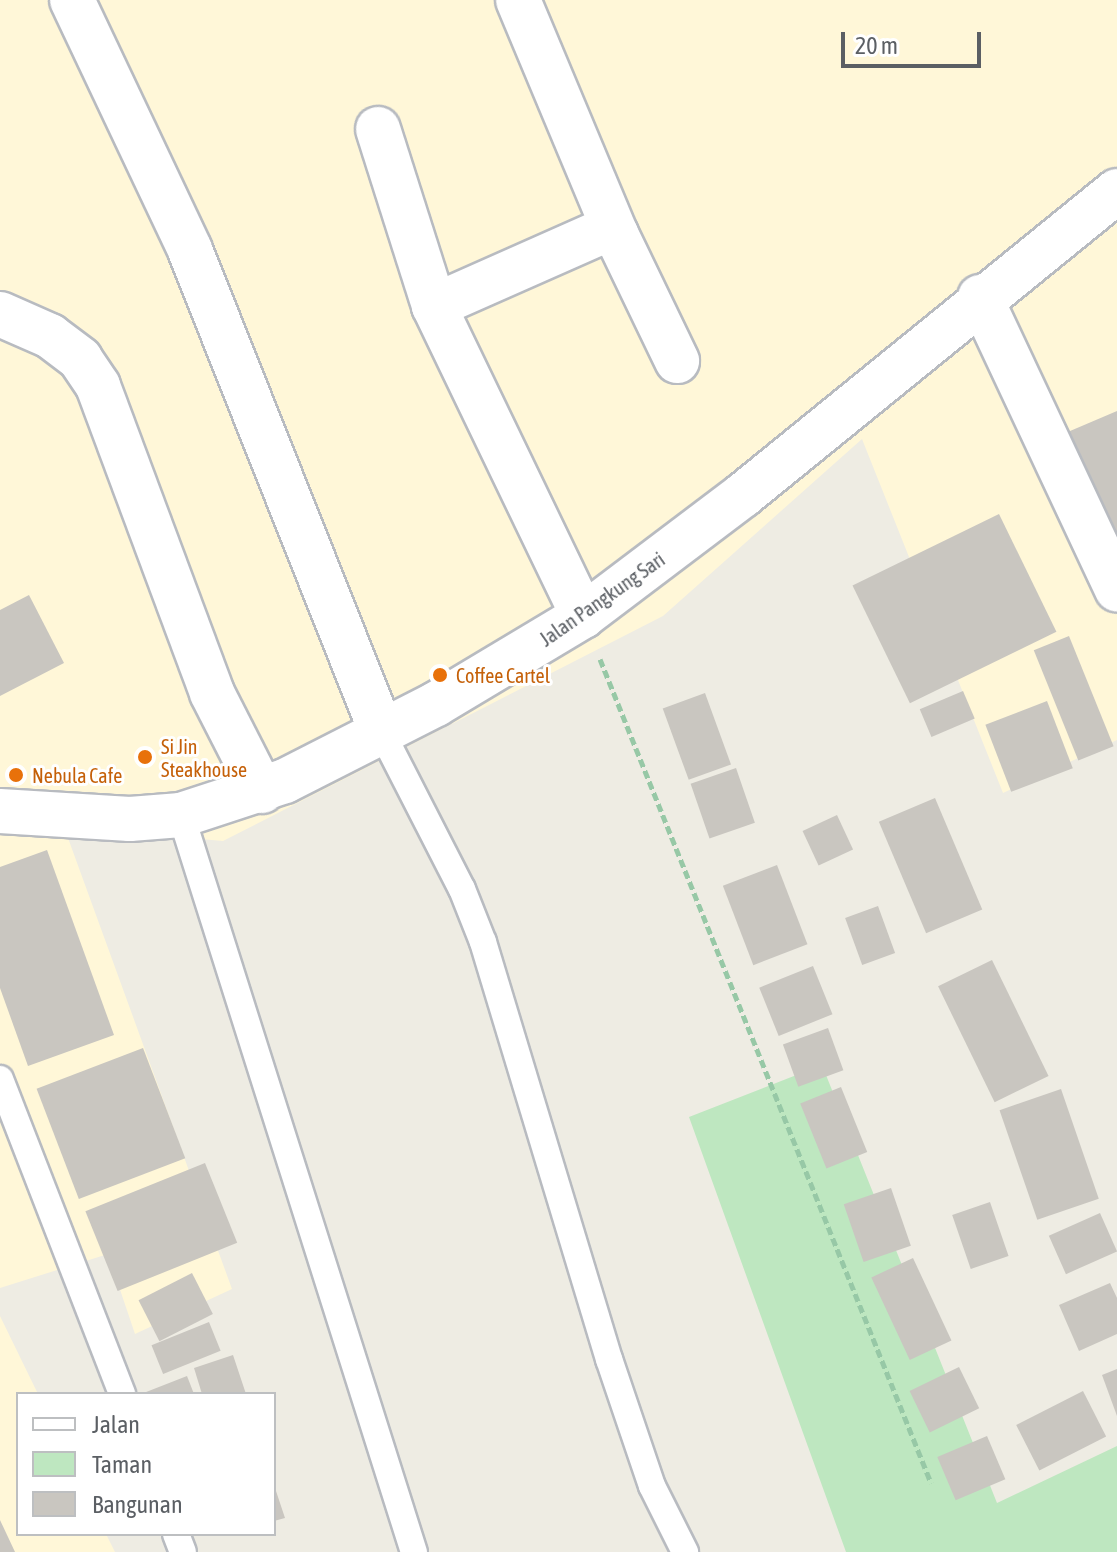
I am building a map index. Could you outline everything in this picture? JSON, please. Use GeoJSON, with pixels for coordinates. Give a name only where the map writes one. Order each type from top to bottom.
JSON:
{"type":"FeatureCollection","features":[{"type":"Feature","properties":{"kind":"street"},"geometry":{"type":"LineString","coordinates":[[72,0],[190,250],[382,733]]}},
{"type":"Feature","properties":{"kind":"street"},"geometry":{"type":"LineString","coordinates":[[518,0],[616,234],[677,361]]}},
{"type":"Feature","properties":{"kind":"street"},"geometry":{"type":"LineString","coordinates":[[378,129],[434,306],[583,616]]}},
{"type":"Feature","properties":{"kind":"street","name":"Jalan Pangkung Sari"},"geometry":{"type":"LineString","coordinates":[[0,811],[130,819],[181,815],[262,791],[382,733],[583,616],[743,495],[980,297],[1117,191]]}},
{"type":"Feature","properties":{"kind":"street"},"geometry":{"type":"LineString","coordinates":[[434,306],[599,233],[616,234]]}},
{"type":"Feature","properties":{"kind":"street"},"geometry":{"type":"LineString","coordinates":[[980,297],[1117,589]]}},
{"type":"Feature","properties":{"kind":"street"},"geometry":{"type":"LineString","coordinates":[[0,314],[50,336],[80,359],[98,386],[212,693],[262,791]]}},
{"type":"Feature","properties":{"kind":"lane"},"geometry":{"type":"LineString","coordinates":[[382,733],[462,889],[483,942],[609,1359],[652,1486],[685,1552]]}},
{"type":"Feature","properties":{"kind":"lane"},"geometry":{"type":"LineString","coordinates":[[181,815],[414,1552]]}},
{"type":"Feature","properties":{"kind":"lane"},"geometry":{"type":"LineString","coordinates":[[0,1079],[121,1392]]}},
{"type":"Feature","properties":{"kind":"path"},"geometry":{"type":"LineString","coordinates":[[583,616],[931,1483]]}},
{"type":"Feature","properties":{"kind":"shaded area"},"geometry":{"type":"Polygon","coordinates":[[[0,0],[1117,0],[1117,740],[1003,793],[862,439],[663,616],[223,841],[64,827],[232,1289],[135,1334],[108,1254],[0,1288],[0,0]]]}},
{"type":"Feature","properties":{"kind":"shaded area"},"geometry":{"type":"Polygon","coordinates":[[[0,1316],[37,1392],[16,1392],[16,1536],[107,1536],[115,1552],[0,1552],[0,1316]]]}},
{"type":"Feature","properties":{"kind":"green space"},"geometry":{"type":"Polygon","coordinates":[[[822,1065],[997,1503],[1117,1446],[1117,1552],[846,1552],[689,1117],[822,1065]]]}},
{"type":"Feature","properties":{"kind":"building"},"geometry":{"type":"Polygon","coordinates":[[[1117,411],[1117,559],[1063,434],[1117,411]]]}},
{"type":"Feature","properties":{"kind":"building"},"geometry":{"type":"Polygon","coordinates":[[[999,514],[1056,632],[910,703],[852,585],[999,514]]]}},
{"type":"Feature","properties":{"kind":"building"},"geometry":{"type":"Polygon","coordinates":[[[29,595],[64,663],[0,696],[0,610],[29,595]]]}},
{"type":"Feature","properties":{"kind":"building"},"geometry":{"type":"Polygon","coordinates":[[[1069,636],[1114,746],[1078,761],[1034,650],[1069,636]]]}},
{"type":"Feature","properties":{"kind":"building"},"geometry":{"type":"Polygon","coordinates":[[[963,691],[975,719],[931,737],[920,709],[963,691]]]}},
{"type":"Feature","properties":{"kind":"building"},"geometry":{"type":"Polygon","coordinates":[[[705,693],[731,764],[689,780],[663,708],[705,693]]]}},
{"type":"Feature","properties":{"kind":"building"},"geometry":{"type":"Polygon","coordinates":[[[1047,701],[1073,768],[1011,792],[985,725],[1047,701]]]}},
{"type":"Feature","properties":{"kind":"building"},"geometry":{"type":"Polygon","coordinates":[[[736,768],[755,823],[709,838],[691,784],[736,768]]]}},
{"type":"Feature","properties":{"kind":"building"},"geometry":{"type":"Polygon","coordinates":[[[935,798],[982,909],[926,933],[879,822],[935,798]]]}},
{"type":"Feature","properties":{"kind":"building"},"geometry":{"type":"Polygon","coordinates":[[[837,815],[853,849],[819,865],[803,831],[837,815]]]}},
{"type":"Feature","properties":{"kind":"building"},"geometry":{"type":"Polygon","coordinates":[[[47,850],[114,1035],[28,1066],[0,988],[0,867],[47,850]]]}},
{"type":"Feature","properties":{"kind":"building"},"geometry":{"type":"Polygon","coordinates":[[[777,865],[807,944],[753,965],[723,886],[777,865]]]}},
{"type":"Feature","properties":{"kind":"building"},"geometry":{"type":"Polygon","coordinates":[[[878,906],[895,953],[862,965],[845,918],[878,906]]]}},
{"type":"Feature","properties":{"kind":"building"},"geometry":{"type":"Polygon","coordinates":[[[992,960],[1049,1076],[995,1102],[938,986],[992,960]]]}},
{"type":"Feature","properties":{"kind":"building"},"geometry":{"type":"Polygon","coordinates":[[[813,966],[832,1014],[779,1036],[759,988],[813,966]]]}},
{"type":"Feature","properties":{"kind":"building"},"geometry":{"type":"Polygon","coordinates":[[[828,1028],[843,1070],[798,1087],[783,1044],[828,1028]]]}},
{"type":"Feature","properties":{"kind":"building"},"geometry":{"type":"Polygon","coordinates":[[[143,1048],[185,1158],[79,1199],[37,1089],[143,1048]]]}},
{"type":"Feature","properties":{"kind":"building"},"geometry":{"type":"Polygon","coordinates":[[[841,1087],[867,1152],[826,1168],[800,1103],[841,1087]]]}},
{"type":"Feature","properties":{"kind":"building"},"geometry":{"type":"Polygon","coordinates":[[[1061,1089],[1099,1199],[1037,1220],[1000,1110],[1061,1089]]]}},
{"type":"Feature","properties":{"kind":"building"},"geometry":{"type":"Polygon","coordinates":[[[205,1163],[237,1243],[118,1291],[85,1211],[205,1163]]]}},
{"type":"Feature","properties":{"kind":"building"},"geometry":{"type":"Polygon","coordinates":[[[891,1188],[911,1246],[864,1262],[844,1204],[891,1188]]]}},
{"type":"Feature","properties":{"kind":"building"},"geometry":{"type":"Polygon","coordinates":[[[990,1202],[1009,1256],[971,1269],[952,1215],[990,1202]]]}},
{"type":"Feature","properties":{"kind":"building"},"geometry":{"type":"Polygon","coordinates":[[[1100,1213],[1117,1251],[1066,1274],[1049,1236],[1100,1213]]]}},
{"type":"Feature","properties":{"kind":"building"},"geometry":{"type":"Polygon","coordinates":[[[913,1258],[951,1340],[910,1360],[871,1277],[913,1258]]]}},
{"type":"Feature","properties":{"kind":"building"},"geometry":{"type":"Polygon","coordinates":[[[192,1273],[213,1314],[159,1341],[139,1300],[192,1273]]]}},
{"type":"Feature","properties":{"kind":"building"},"geometry":{"type":"Polygon","coordinates":[[[1110,1283],[1117,1298],[1117,1334],[1079,1351],[1059,1305],[1110,1283]]]}},
{"type":"Feature","properties":{"kind":"building"},"geometry":{"type":"Polygon","coordinates":[[[209,1322],[221,1351],[163,1374],[152,1345],[209,1322]]]}},
{"type":"Feature","properties":{"kind":"building"},"geometry":{"type":"Polygon","coordinates":[[[233,1355],[245,1392],[201,1392],[194,1368],[233,1355]]]}},
{"type":"Feature","properties":{"kind":"building"},"geometry":{"type":"Polygon","coordinates":[[[959,1367],[979,1408],[930,1432],[910,1391],[959,1367]]]}},
{"type":"Feature","properties":{"kind":"building"},"geometry":{"type":"Polygon","coordinates":[[[1117,1369],[1117,1416],[1102,1375],[1117,1369]]]}},
{"type":"Feature","properties":{"kind":"building"},"geometry":{"type":"Polygon","coordinates":[[[187,1376],[193,1392],[146,1392],[187,1376]]]}},
{"type":"Feature","properties":{"kind":"building"},"geometry":{"type":"Polygon","coordinates":[[[1083,1391],[1106,1436],[1039,1470],[1016,1425],[1083,1391]]]}},
{"type":"Feature","properties":{"kind":"building"},"geometry":{"type":"Polygon","coordinates":[[[987,1436],[1005,1479],[956,1500],[937,1457],[987,1436]]]}},
{"type":"Feature","properties":{"kind":"building"},"geometry":{"type":"Polygon","coordinates":[[[276,1491],[285,1518],[276,1520],[276,1491]]]}},
{"type":"Feature","properties":{"kind":"building"},"geometry":{"type":"Polygon","coordinates":[[[0,1520],[15,1552],[0,1552],[0,1520]]]}},
{"type":"Feature","properties":{"kind":"place","name":"Coffee Cartel"},"geometry":{"type":"Point","coordinates":[440,675]}},
{"type":"Feature","properties":{"kind":"place","name":"Si Jin Steakhouse"},"geometry":{"type":"Point","coordinates":[145,757]}},
{"type":"Feature","properties":{"kind":"place","name":"Nebula Cafe"},"geometry":{"type":"Point","coordinates":[16,775]}}]}
